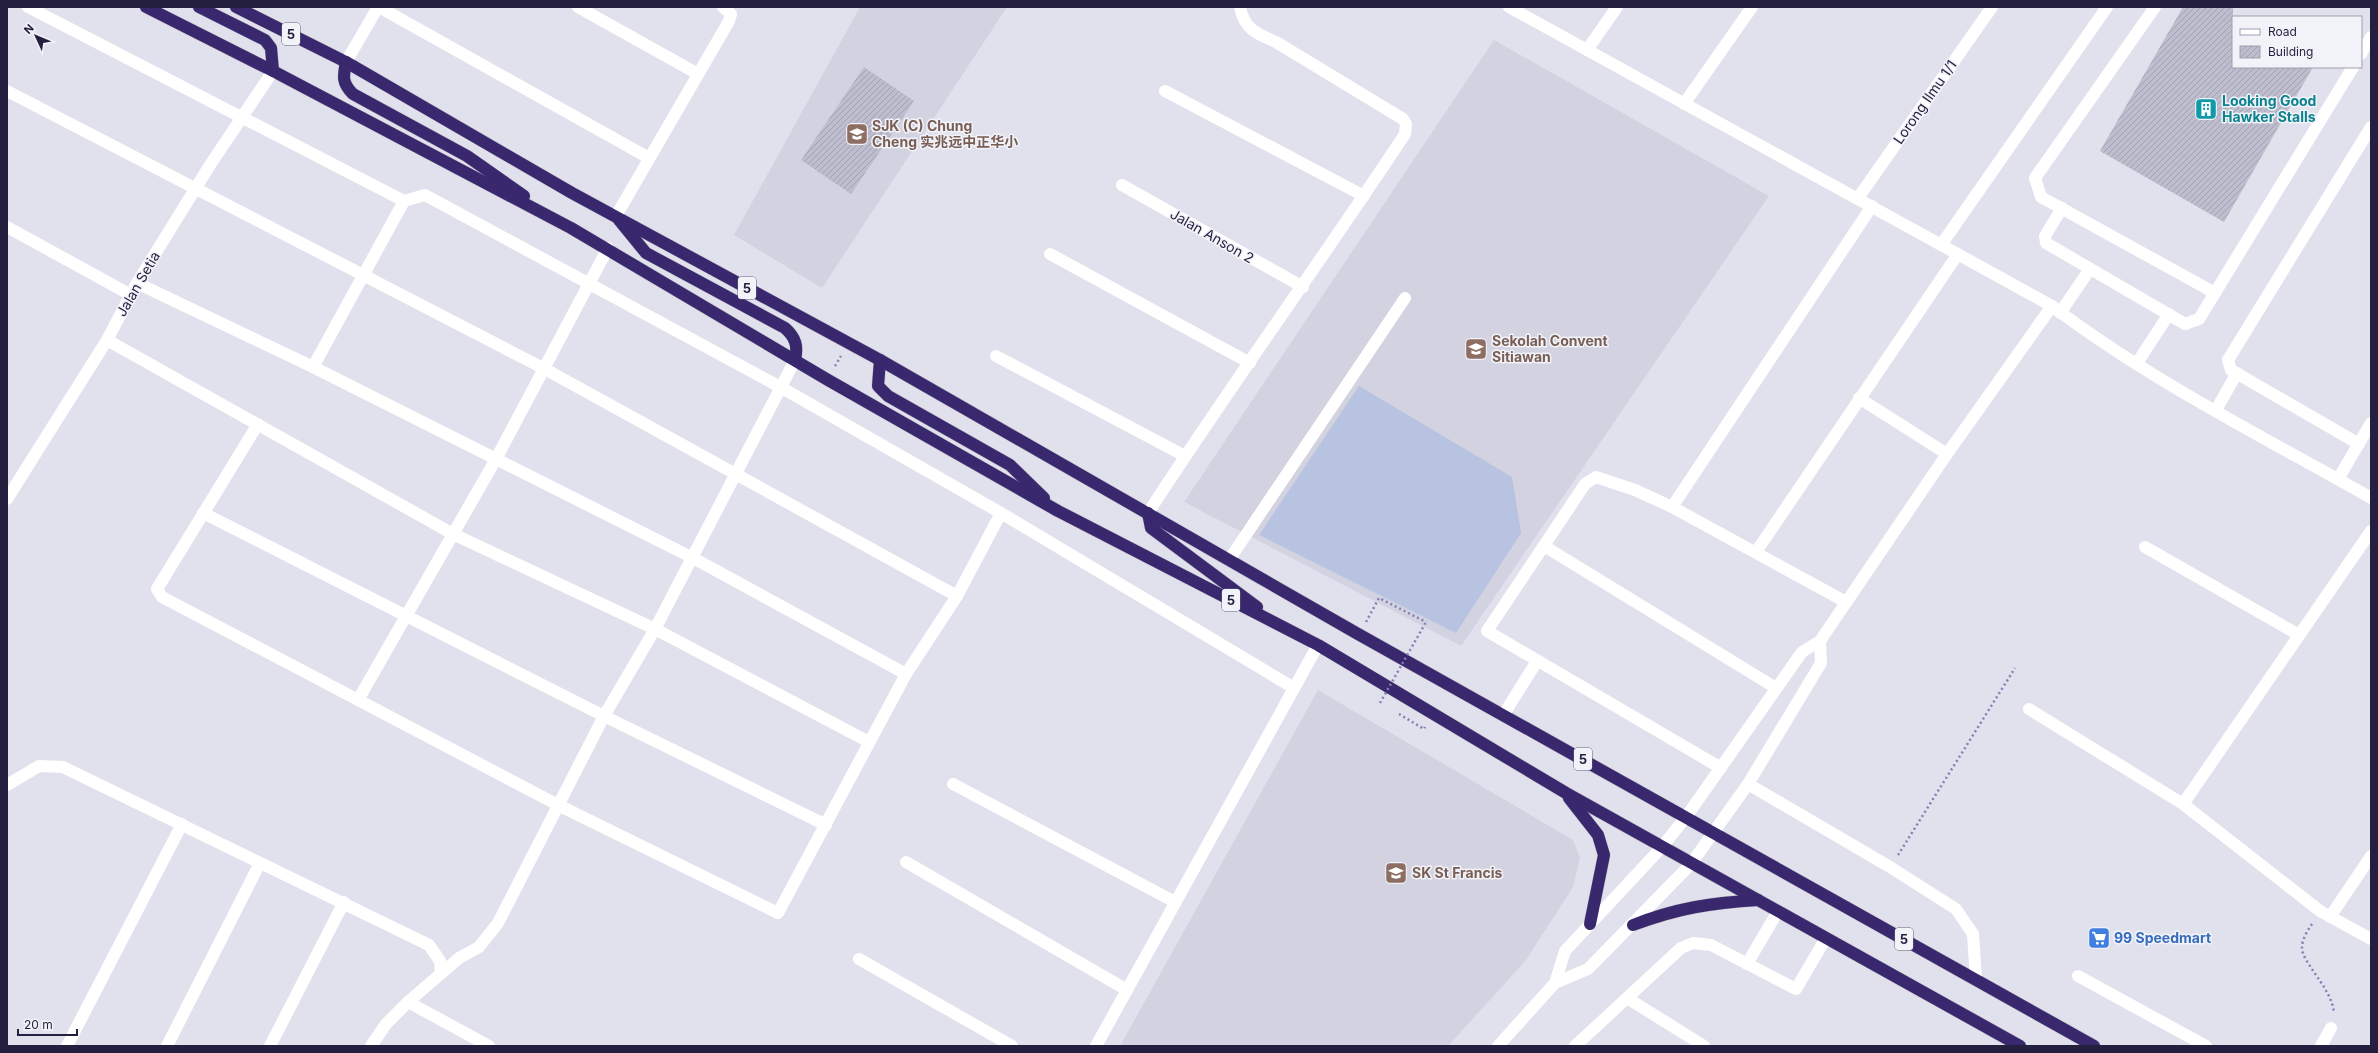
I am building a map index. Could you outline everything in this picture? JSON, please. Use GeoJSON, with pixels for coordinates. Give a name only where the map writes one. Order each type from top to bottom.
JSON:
{"type":"FeatureCollection","features":[{"type":"Feature","properties":{"kind":"highway","name":"5"},"geometry":{"type":"LineString","coordinates":[[146,7],[273,71],[608,248],[828,380],[1058,511],[1318,645],[1566,793],[2020,1046]]}},
{"type":"Feature","properties":{"kind":"highway"},"geometry":{"type":"LineString","coordinates":[[199,7],[264,40],[271,48],[273,71]]}},
{"type":"Feature","properties":{"kind":"highway","name":"5"},"geometry":{"type":"LineString","coordinates":[[236,7],[346,62],[616,216],[847,344],[880,360],[1358,634],[1504,714],[2094,1046]]}},
{"type":"Feature","properties":{"kind":"highway"},"geometry":{"type":"LineString","coordinates":[[346,62],[343,78],[345,86],[353,94],[466,156],[571,228]]}},
{"type":"Feature","properties":{"kind":"highway"},"geometry":{"type":"LineString","coordinates":[[616,216],[646,253],[785,328],[793,336],[797,347],[795,360]]}},
{"type":"Feature","properties":{"kind":"highway"},"geometry":{"type":"LineString","coordinates":[[880,360],[878,386],[888,396],[1010,466],[1058,511]]}},
{"type":"Feature","properties":{"kind":"highway"},"geometry":{"type":"LineString","coordinates":[[1148,513],[1151,528],[1283,627]]}},
{"type":"Feature","properties":{"kind":"highway"},"geometry":{"type":"LineString","coordinates":[[1566,793],[1598,835],[1604,855],[1590,924]]}},
{"type":"Feature","properties":{"kind":"highway"},"geometry":{"type":"LineString","coordinates":[[1633,925],[1693,906],[1758,900]]}},
{"type":"Feature","properties":{"kind":"street"},"geometry":{"type":"LineString","coordinates":[[28,7],[404,202]]}},
{"type":"Feature","properties":{"kind":"street"},"geometry":{"type":"LineString","coordinates":[[346,62],[378,7],[649,158]]}},
{"type":"Feature","properties":{"kind":"street"},"geometry":{"type":"LineString","coordinates":[[578,7],[698,74]]}},
{"type":"Feature","properties":{"kind":"street"},"geometry":{"type":"LineString","coordinates":[[616,216],[730,18],[730,12],[723,7]]}},
{"type":"Feature","properties":{"kind":"street"},"geometry":{"type":"LineString","coordinates":[[1148,513],[1185,456],[1303,288],[1405,134],[1406,124],[1403,119],[1276,42],[1256,33],[1242,20],[1240,7]]}},
{"type":"Feature","properties":{"kind":"street"},"geometry":{"type":"LineString","coordinates":[[1509,7],[1958,254],[2056,310],[2137,363],[2216,410],[2371,498]]}},
{"type":"Feature","properties":{"kind":"street"},"geometry":{"type":"LineString","coordinates":[[1587,50],[1617,7]]}},
{"type":"Feature","properties":{"kind":"street"},"geometry":{"type":"LineString","coordinates":[[1684,104],[1752,7]]}},
{"type":"Feature","properties":{"kind":"street","name":"Lorong Ilmu 1/1"},"geometry":{"type":"LineString","coordinates":[[1858,198],[1992,7]]}},
{"type":"Feature","properties":{"kind":"street"},"geometry":{"type":"LineString","coordinates":[[1941,245],[2106,7]]}},
{"type":"Feature","properties":{"kind":"street"},"geometry":{"type":"LineString","coordinates":[[2156,7],[2035,178],[2041,197],[2215,293]]}},
{"type":"Feature","properties":{"kind":"street"},"geometry":{"type":"LineString","coordinates":[[2362,52],[2371,37]]}},
{"type":"Feature","properties":{"kind":"street"},"geometry":{"type":"LineString","coordinates":[[2062,208],[2045,236],[2046,243],[2185,324],[2199,319],[2352,68]]}},
{"type":"Feature","properties":{"kind":"street","name":"Jalan Setia"},"geometry":{"type":"LineString","coordinates":[[7,499],[107,340],[137,283],[196,188],[273,71]]}},
{"type":"Feature","properties":{"kind":"street"},"geometry":{"type":"LineString","coordinates":[[7,91],[543,368],[957,596]]}},
{"type":"Feature","properties":{"kind":"street"},"geometry":{"type":"LineString","coordinates":[[1165,91],[1364,196]]}},
{"type":"Feature","properties":{"kind":"street"},"geometry":{"type":"LineString","coordinates":[[2359,444],[2237,374],[2231,370],[2228,360],[2371,127]]}},
{"type":"Feature","properties":{"kind":"street","name":"Jalan Anson 2"},"geometry":{"type":"LineString","coordinates":[[1122,185],[1303,288]]}},
{"type":"Feature","properties":{"kind":"street"},"geometry":{"type":"LineString","coordinates":[[312,367],[365,276],[404,202],[425,195],[782,388],[1001,514],[1294,688]]}},
{"type":"Feature","properties":{"kind":"street"},"geometry":{"type":"LineString","coordinates":[[1672,507],[1872,206]]}},
{"type":"Feature","properties":{"kind":"street"},"geometry":{"type":"LineString","coordinates":[[7,226],[131,295]]}},
{"type":"Feature","properties":{"kind":"street"},"geometry":{"type":"LineString","coordinates":[[358,700],[404,616],[496,459],[608,248]]}},
{"type":"Feature","properties":{"kind":"street"},"geometry":{"type":"LineString","coordinates":[[1050,254],[1250,363]]}},
{"type":"Feature","properties":{"kind":"street"},"geometry":{"type":"LineString","coordinates":[[1756,552],[1958,254]]}},
{"type":"Feature","properties":{"kind":"street"},"geometry":{"type":"LineString","coordinates":[[1498,1046],[1555,983],[1565,951],[1662,847],[1686,817],[1802,652],[1820,641],[1947,454],[2056,310],[2090,269]]}},
{"type":"Feature","properties":{"kind":"street"},"geometry":{"type":"LineString","coordinates":[[137,283],[312,367],[693,558],[906,674]]}},
{"type":"Feature","properties":{"kind":"street"},"geometry":{"type":"LineString","coordinates":[[1229,560],[1406,298]]}},
{"type":"Feature","properties":{"kind":"street"},"geometry":{"type":"LineString","coordinates":[[2137,363],[2169,314]]}},
{"type":"Feature","properties":{"kind":"street"},"geometry":{"type":"LineString","coordinates":[[107,340],[453,534],[655,628],[869,742]]}},
{"type":"Feature","properties":{"kind":"street"},"geometry":{"type":"LineString","coordinates":[[996,356],[1185,456]]}},
{"type":"Feature","properties":{"kind":"street"},"geometry":{"type":"LineString","coordinates":[[371,1046],[386,1024],[408,1002],[459,958],[479,947],[498,923],[604,716],[655,628],[693,558],[782,388],[795,360]]}},
{"type":"Feature","properties":{"kind":"street"},"geometry":{"type":"LineString","coordinates":[[2216,410],[2237,374]]}},
{"type":"Feature","properties":{"kind":"street"},"geometry":{"type":"LineString","coordinates":[[1860,398],[1947,454]]}},
{"type":"Feature","properties":{"kind":"street"},"geometry":{"type":"LineString","coordinates":[[2338,479],[2371,423]]}},
{"type":"Feature","properties":{"kind":"street"},"geometry":{"type":"LineString","coordinates":[[258,424],[157,589],[160,595],[184,611],[358,700],[558,806],[778,913],[906,674],[957,596],[1001,514]]}},
{"type":"Feature","properties":{"kind":"street"},"geometry":{"type":"LineString","coordinates":[[1721,768],[1487,631],[1577,494],[1585,484],[1596,477],[1635,490],[1672,507],[1846,602]]}},
{"type":"Feature","properties":{"kind":"street"},"geometry":{"type":"LineString","coordinates":[[203,513],[604,716],[826,824]]}},
{"type":"Feature","properties":{"kind":"street"},"geometry":{"type":"LineString","coordinates":[[2183,804],[2371,531]]}},
{"type":"Feature","properties":{"kind":"street"},"geometry":{"type":"LineString","coordinates":[[1544,546],[1776,688]]}},
{"type":"Feature","properties":{"kind":"street"},"geometry":{"type":"LineString","coordinates":[[2145,547],[2299,635]]}},
{"type":"Feature","properties":{"kind":"street"},"geometry":{"type":"LineString","coordinates":[[1555,983],[1588,969],[1633,925],[1691,864],[1748,784],[1821,663],[1820,641]]}},
{"type":"Feature","properties":{"kind":"street"},"geometry":{"type":"LineString","coordinates":[[1096,1046],[1318,645]]}},
{"type":"Feature","properties":{"kind":"street"},"geometry":{"type":"LineString","coordinates":[[1504,714],[1537,661]]}},
{"type":"Feature","properties":{"kind":"street"},"geometry":{"type":"LineString","coordinates":[[2029,708],[2183,804],[2325,914],[2371,939]]}},
{"type":"Feature","properties":{"kind":"street"},"geometry":{"type":"LineString","coordinates":[[7,785],[39,766],[63,767],[182,824],[260,864],[344,902],[429,945],[434,950],[440,961],[441,973]]}},
{"type":"Feature","properties":{"kind":"street"},"geometry":{"type":"LineString","coordinates":[[953,784],[1175,902]]}},
{"type":"Feature","properties":{"kind":"street"},"geometry":{"type":"LineString","coordinates":[[1748,784],[1890,867],[1956,909],[1973,934],[1976,980]]}},
{"type":"Feature","properties":{"kind":"street"},"geometry":{"type":"LineString","coordinates":[[67,1046],[182,824]]}},
{"type":"Feature","properties":{"kind":"street"},"geometry":{"type":"LineString","coordinates":[[2325,914],[2371,856]]}},
{"type":"Feature","properties":{"kind":"street"},"geometry":{"type":"LineString","coordinates":[[906,862],[1127,990]]}},
{"type":"Feature","properties":{"kind":"street"},"geometry":{"type":"LineString","coordinates":[[167,1046],[260,864]]}},
{"type":"Feature","properties":{"kind":"street"},"geometry":{"type":"LineString","coordinates":[[270,1046],[344,902]]}},
{"type":"Feature","properties":{"kind":"street"},"geometry":{"type":"LineString","coordinates":[[1747,964],[1778,911]]}},
{"type":"Feature","properties":{"kind":"street"},"geometry":{"type":"LineString","coordinates":[[1576,1046],[1681,948],[1693,943],[1711,945],[1796,989],[1826,938]]}},
{"type":"Feature","properties":{"kind":"street"},"geometry":{"type":"LineString","coordinates":[[859,959],[1012,1046]]}},
{"type":"Feature","properties":{"kind":"street"},"geometry":{"type":"LineString","coordinates":[[2078,976],[2206,1046]]}},
{"type":"Feature","properties":{"kind":"street"},"geometry":{"type":"LineString","coordinates":[[1627,998],[1704,1046]]}},
{"type":"Feature","properties":{"kind":"street"},"geometry":{"type":"LineString","coordinates":[[408,1002],[489,1046]]}},
{"type":"Feature","properties":{"kind":"street"},"geometry":{"type":"LineString","coordinates":[[2321,1046],[2331,1028]]}},
{"type":"Feature","properties":{"kind":"path"},"geometry":{"type":"LineString","coordinates":[[828,380],[847,344]]}},
{"type":"Feature","properties":{"kind":"path"},"geometry":{"type":"LineString","coordinates":[[1358,634],[1379,598],[1426,622],[1380,703]]}},
{"type":"Feature","properties":{"kind":"path"},"geometry":{"type":"LineString","coordinates":[[1890,867],[2015,668]]}},
{"type":"Feature","properties":{"kind":"path"},"geometry":{"type":"LineString","coordinates":[[2325,914],[2306,932],[2302,947],[2304,957],[2333,1002],[2334,1014],[2331,1028]]}},
{"type":"Feature","properties":{"kind":"shaded area","name":"SJK (C) Chung Cheng 实兆远中正华小"},"geometry":{"type":"Polygon","coordinates":[[[860,7],[1007,7],[822,288],[734,235],[860,7]]]}},
{"type":"Feature","properties":{"kind":"shaded area","name":"Sekolah Convent Sitiawan"},"geometry":{"type":"Polygon","coordinates":[[[1494,40],[1769,196],[1461,646],[1184,502],[1494,40]]]}},
{"type":"Feature","properties":{"kind":"shaded area"},"geometry":{"type":"Polygon","coordinates":[[[1359,386],[1512,477],[1521,533],[1456,633],[1259,535],[1359,386]]]}},
{"type":"Feature","properties":{"kind":"shaded area","name":"SK St Francis"},"geometry":{"type":"Polygon","coordinates":[[[1318,690],[1573,840],[1580,858],[1573,887],[1526,960],[1448,1046],[1120,1046],[1318,690]]]}},
{"type":"Feature","properties":{"kind":"building","name":"Looking Good Hawker Stalls"},"geometry":{"type":"Polygon","coordinates":[[[2183,7],[2233,7],[2232,68],[2312,68],[2224,222],[2100,151],[2183,7]]]}},
{"type":"Feature","properties":{"kind":"building"},"geometry":{"type":"Polygon","coordinates":[[[864,67],[914,101],[851,194],[801,160],[864,67]]]}},
{"type":"Feature","properties":{"kind":"place","name":"Looking Good Hawker Stalls"},"geometry":{"type":"Point","coordinates":[2206,109]}},
{"type":"Feature","properties":{"kind":"place","name":"SJK (C) Chung Cheng 实兆远中正华小"},"geometry":{"type":"Point","coordinates":[857,134]}},
{"type":"Feature","properties":{"kind":"place","name":"Sekolah Convent Sitiawan"},"geometry":{"type":"Point","coordinates":[1476,349]}},
{"type":"Feature","properties":{"kind":"place","name":"SK St Francis"},"geometry":{"type":"Point","coordinates":[1396,873]}},
{"type":"Feature","properties":{"kind":"place","name":"99 Speedmart"},"geometry":{"type":"Point","coordinates":[2099,938]}}]}
